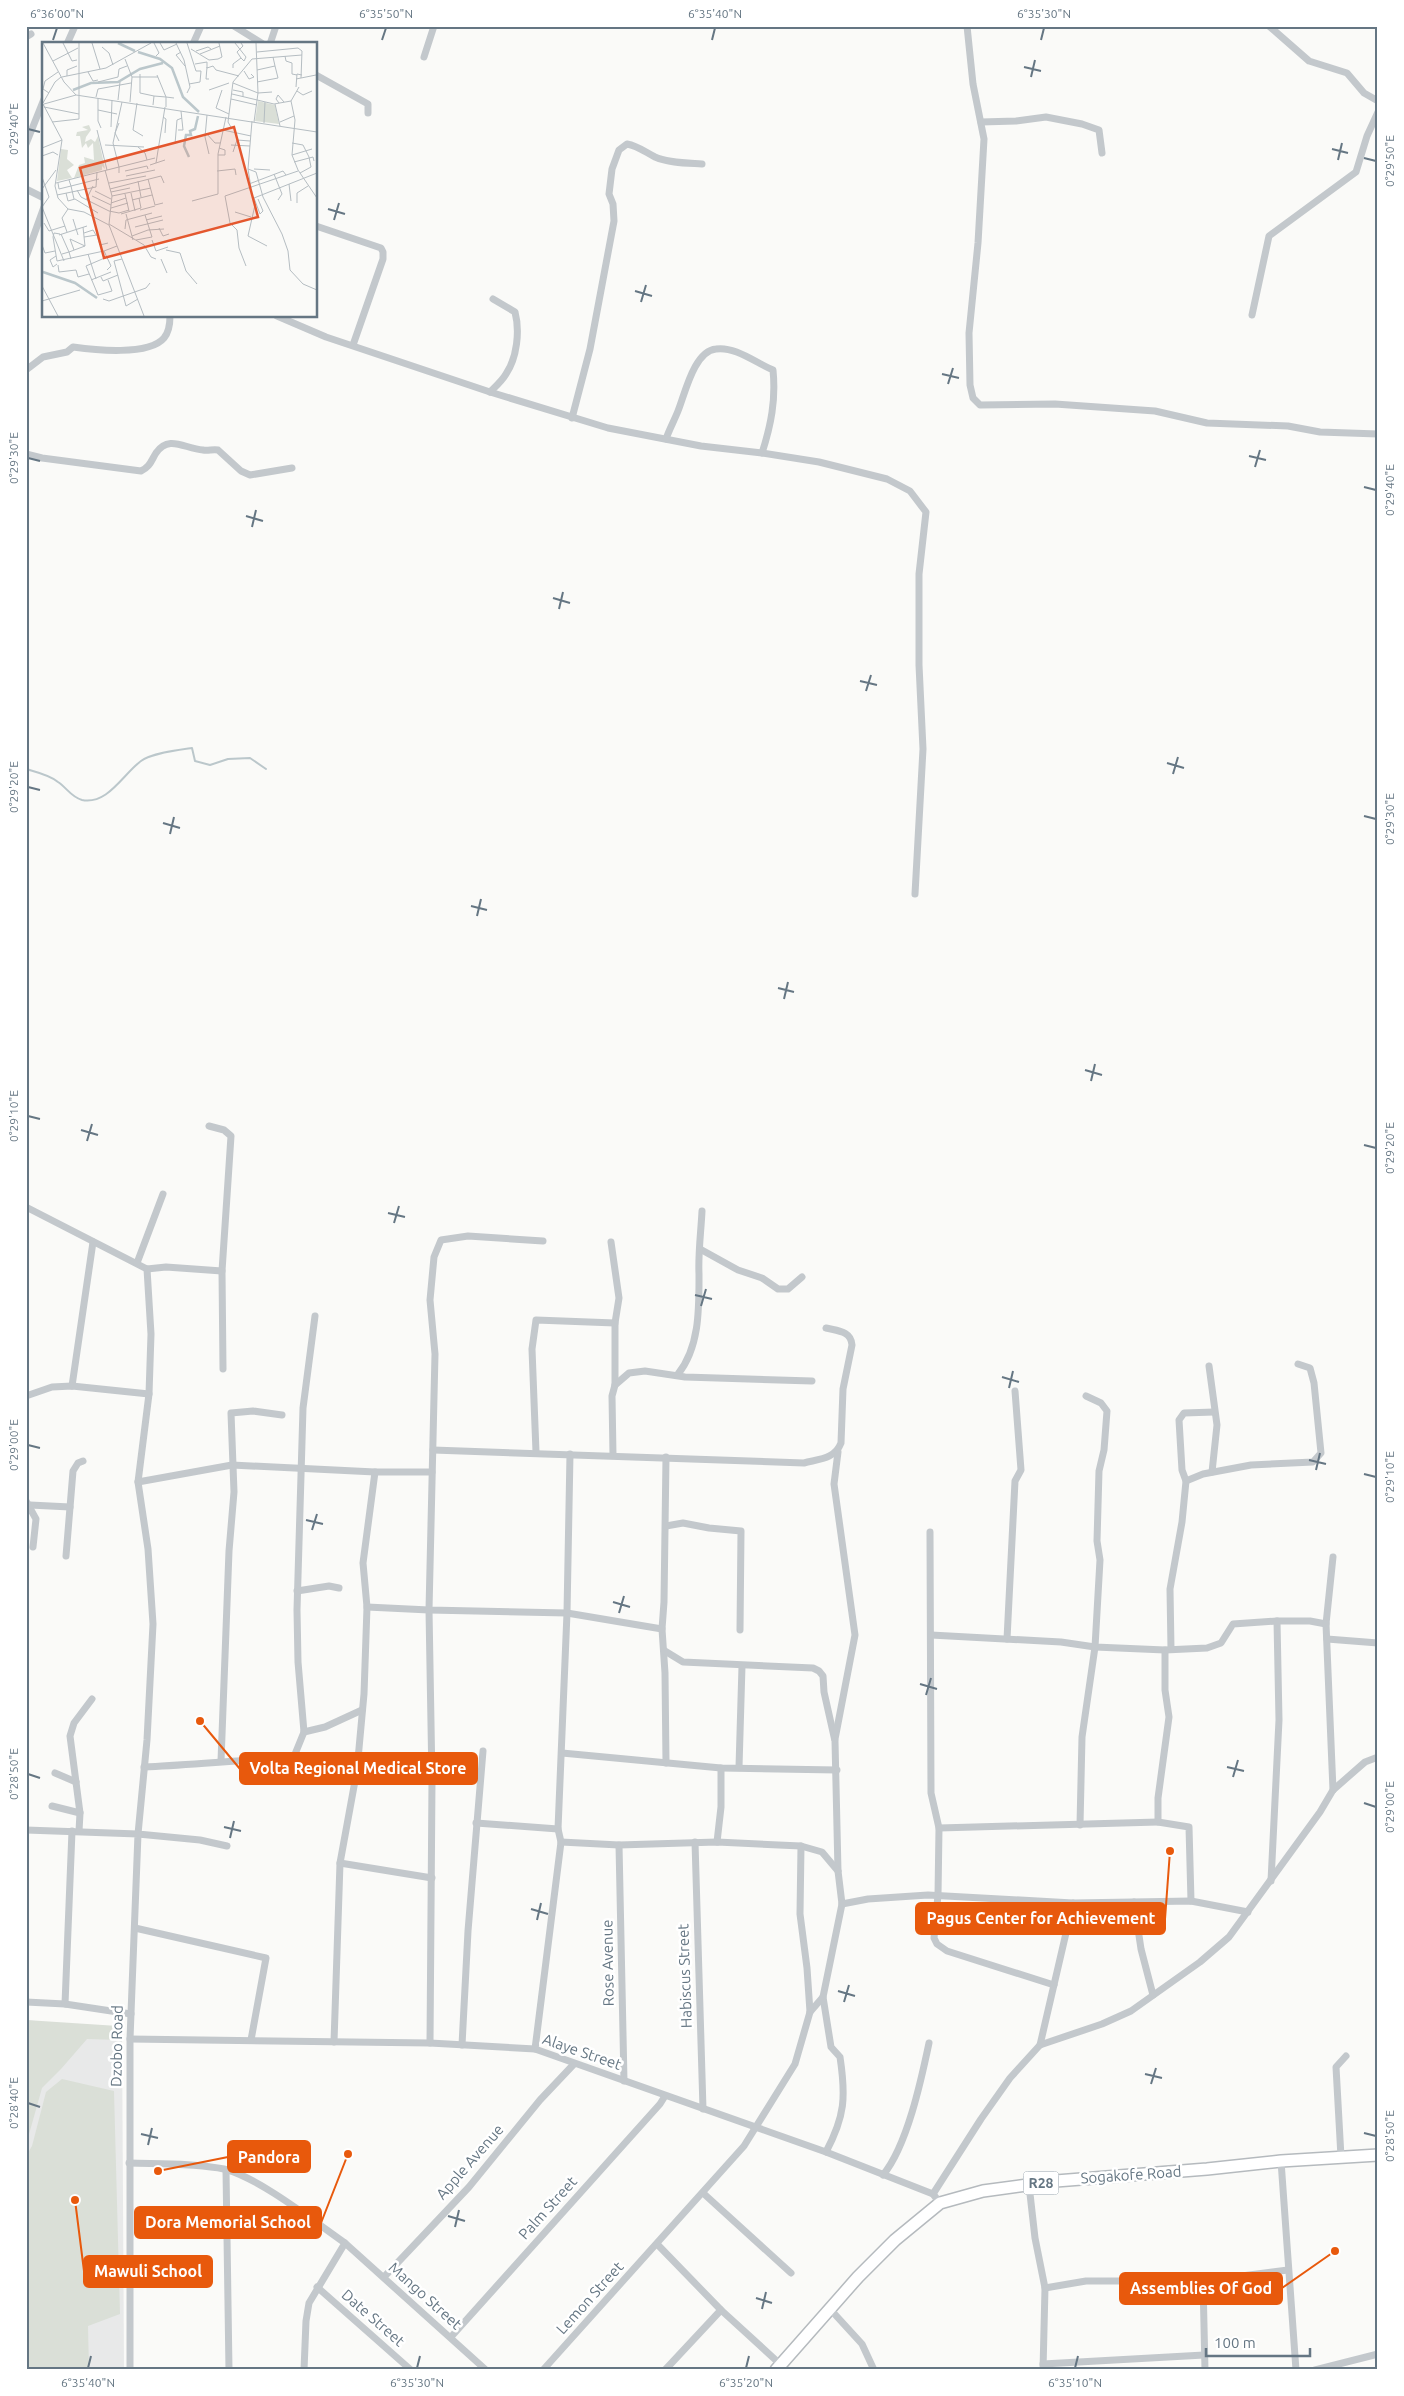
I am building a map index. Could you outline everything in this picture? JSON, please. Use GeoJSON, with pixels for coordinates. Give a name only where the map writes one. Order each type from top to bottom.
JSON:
{"type":"FeatureCollection","features":[{"type":"Feature","properties":{"kind":"main road","name":"Sogakofe Road"},"geometry":{"type":"LineString","coordinates":[[778,2367],[830,2309],[937,2198],[1028,2185],[1281,2161],[1378,2155]]}},
{"type":"Feature","properties":{"kind":"street"},"geometry":{"type":"LineString","coordinates":[[68,42],[75,26]]}},
{"type":"Feature","properties":{"kind":"street"},"geometry":{"type":"LineString","coordinates":[[194,42],[201,26]]}},
{"type":"Feature","properties":{"kind":"street"},"geometry":{"type":"LineString","coordinates":[[234,26],[260,42]]}},
{"type":"Feature","properties":{"kind":"street"},"geometry":{"type":"LineString","coordinates":[[271,42],[276,26]]}},
{"type":"Feature","properties":{"kind":"street"},"geometry":{"type":"LineString","coordinates":[[424,57],[434,26]]}},
{"type":"Feature","properties":{"kind":"street"},"geometry":{"type":"LineString","coordinates":[[967,26],[972,76],[984,139],[978,243],[969,333],[970,385],[973,398],[980,405],[1055,404],[1155,411],[1207,424],[1288,426],[1320,432],[1378,434]]}},
{"type":"Feature","properties":{"kind":"street"},"geometry":{"type":"LineString","coordinates":[[1269,26],[1309,60],[1347,73],[1364,93],[1378,101]]}},
{"type":"Feature","properties":{"kind":"street"},"geometry":{"type":"LineString","coordinates":[[318,75],[368,104],[368,113]]}},
{"type":"Feature","properties":{"kind":"street"},"geometry":{"type":"LineString","coordinates":[[26,144],[42,104]]}},
{"type":"Feature","properties":{"kind":"street"},"geometry":{"type":"LineString","coordinates":[[1252,314],[1269,236],[1356,172],[1367,136],[1378,112]]}},
{"type":"Feature","properties":{"kind":"street"},"geometry":{"type":"LineString","coordinates":[[981,122],[1016,121],[1046,117],[1082,124],[1099,130],[1102,153]]}},
{"type":"Feature","properties":{"kind":"street"},"geometry":{"type":"LineString","coordinates":[[572,418],[590,349],[614,221],[613,204],[609,194],[614,160],[618,150],[627,144],[636,146],[656,157],[680,163],[702,164]]}},
{"type":"Feature","properties":{"kind":"street"},"geometry":{"type":"LineString","coordinates":[[26,189],[42,197]]}},
{"type":"Feature","properties":{"kind":"street"},"geometry":{"type":"LineString","coordinates":[[26,257],[42,213]]}},
{"type":"Feature","properties":{"kind":"street"},"geometry":{"type":"LineString","coordinates":[[318,227],[381,248],[383,252],[383,259],[352,346]]}},
{"type":"Feature","properties":{"kind":"street"},"geometry":{"type":"LineString","coordinates":[[490,392],[506,374],[513,359],[518,322],[515,312],[493,299]]}},
{"type":"Feature","properties":{"kind":"street"},"geometry":{"type":"LineString","coordinates":[[26,370],[43,357],[67,352],[74,347],[117,352],[160,342],[166,333],[170,318]]}},
{"type":"Feature","properties":{"kind":"street"},"geometry":{"type":"LineString","coordinates":[[283,318],[352,346],[490,392],[608,428],[701,446],[820,462],[887,479],[910,491],[926,512],[919,574],[919,666],[923,749],[916,894]]}},
{"type":"Feature","properties":{"kind":"street"},"geometry":{"type":"LineString","coordinates":[[666,439],[682,401],[687,382],[706,352],[716,348],[734,350],[773,370],[775,391],[772,423],[762,453]]}},
{"type":"Feature","properties":{"kind":"street"},"geometry":{"type":"LineString","coordinates":[[26,454],[42,458],[141,471],[150,465],[163,445],[176,443],[204,450],[218,450],[241,471],[250,475],[292,468]]}},
{"type":"Feature","properties":{"kind":"street"},"geometry":{"type":"LineString","coordinates":[[209,1126],[224,1130],[231,1136],[222,1271],[223,1369]]}},
{"type":"Feature","properties":{"kind":"street"},"geometry":{"type":"LineString","coordinates":[[137,1263],[163,1194]]}},
{"type":"Feature","properties":{"kind":"street"},"geometry":{"type":"LineString","coordinates":[[26,1207],[147,1269],[166,1268],[222,1271]]}},
{"type":"Feature","properties":{"kind":"street"},"geometry":{"type":"LineString","coordinates":[[678,1374],[686,1364],[698,1324],[701,1292],[699,1274],[702,1211]]}},
{"type":"Feature","properties":{"kind":"street"},"geometry":{"type":"LineString","coordinates":[[430,2043],[432,1780],[429,1610],[435,1354],[430,1300],[434,1257],[441,1240],[468,1236],[543,1241]]}},
{"type":"Feature","properties":{"kind":"street"},"geometry":{"type":"LineString","coordinates":[[72,1386],[93,1242]]}},
{"type":"Feature","properties":{"kind":"street"},"geometry":{"type":"LineString","coordinates":[[611,1242],[619,1298],[615,1323],[615,1385],[612,1396],[613,1455]]}},
{"type":"Feature","properties":{"kind":"street"},"geometry":{"type":"LineString","coordinates":[[700,1249],[738,1270],[762,1278],[778,1289],[788,1289],[802,1277]]}},
{"type":"Feature","properties":{"kind":"street","name":"Dzobo Road"},"geometry":{"type":"LineString","coordinates":[[130,2370],[130,2039],[138,1834],[153,1624],[148,1549],[138,1482],[149,1394],[151,1334],[147,1269]]}},
{"type":"Feature","properties":{"kind":"street"},"geometry":{"type":"LineString","coordinates":[[293,1759],[304,1732],[298,1662],[297,1591],[303,1408],[315,1316]]}},
{"type":"Feature","properties":{"kind":"street"},"geometry":{"type":"LineString","coordinates":[[536,1452],[532,1350],[536,1320],[615,1323]]}},
{"type":"Feature","properties":{"kind":"street"},"geometry":{"type":"LineString","coordinates":[[826,1328],[847,1333],[851,1338],[843,1388],[842,1443],[838,1452],[834,1484],[855,1635],[835,1742]]}},
{"type":"Feature","properties":{"kind":"street"},"geometry":{"type":"LineString","coordinates":[[1186,1482],[1203,1474],[1251,1465],[1314,1462],[1320,1453],[1314,1383],[1310,1368],[1298,1364]]}},
{"type":"Feature","properties":{"kind":"street"},"geometry":{"type":"LineString","coordinates":[[1209,1366],[1216,1425],[1212,1472]]}},
{"type":"Feature","properties":{"kind":"street"},"geometry":{"type":"LineString","coordinates":[[615,1385],[629,1373],[645,1371],[678,1374],[685,1377],[812,1381]]}},
{"type":"Feature","properties":{"kind":"street"},"geometry":{"type":"LineString","coordinates":[[26,1396],[52,1387],[72,1386],[149,1394]]}},
{"type":"Feature","properties":{"kind":"street"},"geometry":{"type":"LineString","coordinates":[[1007,1639],[1015,1481],[1021,1470],[1015,1391]]}},
{"type":"Feature","properties":{"kind":"street"},"geometry":{"type":"LineString","coordinates":[[1080,1825],[1082,1737],[1095,1647],[1100,1560],[1097,1541],[1099,1471],[1104,1450],[1107,1411],[1101,1403],[1086,1396]]}},
{"type":"Feature","properties":{"kind":"street"},"geometry":{"type":"LineString","coordinates":[[221,1761],[229,1551],[233,1500],[230,1413],[253,1412],[282,1415]]}},
{"type":"Feature","properties":{"kind":"street"},"geometry":{"type":"LineString","coordinates":[[1158,1822],[1158,1798],[1169,1718],[1166,1690],[1170,1589],[1182,1522],[1186,1482],[1182,1470],[1179,1420],[1184,1413],[1214,1412]]}},
{"type":"Feature","properties":{"kind":"street"},"geometry":{"type":"LineString","coordinates":[[433,1450],[536,1452],[804,1463],[832,1456],[838,1452]]}},
{"type":"Feature","properties":{"kind":"street"},"geometry":{"type":"LineString","coordinates":[[536,2050],[561,1842],[558,1829],[567,1613],[570,1454]]}},
{"type":"Feature","properties":{"kind":"street"},"geometry":{"type":"LineString","coordinates":[[666,1457],[666,1526],[662,1629],[665,1652],[666,1763]]}},
{"type":"Feature","properties":{"kind":"street"},"geometry":{"type":"LineString","coordinates":[[66,1556],[74,1468],[83,1461]]}},
{"type":"Feature","properties":{"kind":"street"},"geometry":{"type":"LineString","coordinates":[[138,1482],[232,1465],[374,1472],[432,1472]]}},
{"type":"Feature","properties":{"kind":"street"},"geometry":{"type":"LineString","coordinates":[[334,2042],[340,1863],[357,1770],[362,1710],[366,1606],[363,1563],[374,1472]]}},
{"type":"Feature","properties":{"kind":"street"},"geometry":{"type":"LineString","coordinates":[[28,1503],[70,1507]]}},
{"type":"Feature","properties":{"kind":"street"},"geometry":{"type":"LineString","coordinates":[[28,1503],[36,1519],[33,1547]]}},
{"type":"Feature","properties":{"kind":"street"},"geometry":{"type":"LineString","coordinates":[[666,1526],[683,1522],[709,1528],[741,1531],[740,1630]]}},
{"type":"Feature","properties":{"kind":"street"},"geometry":{"type":"LineString","coordinates":[[930,1532],[931,1793],[939,1828],[938,1895],[934,1938],[937,1944],[947,1951],[1054,1985]]}},
{"type":"Feature","properties":{"kind":"street"},"geometry":{"type":"LineString","coordinates":[[1333,1557],[1326,1624],[1333,1790]]}},
{"type":"Feature","properties":{"kind":"street"},"geometry":{"type":"LineString","coordinates":[[297,1591],[329,1586],[339,1588]]}},
{"type":"Feature","properties":{"kind":"street"},"geometry":{"type":"LineString","coordinates":[[366,1606],[429,1610],[567,1613],[662,1629]]}},
{"type":"Feature","properties":{"kind":"street"},"geometry":{"type":"LineString","coordinates":[[931,1634],[1061,1642],[1095,1647],[1168,1649],[1206,1648],[1221,1643],[1233,1624],[1277,1621],[1310,1621],[1326,1624]]}},
{"type":"Feature","properties":{"kind":"street"},"geometry":{"type":"LineString","coordinates":[[1271,1881],[1279,1720],[1277,1621]]}},
{"type":"Feature","properties":{"kind":"street"},"geometry":{"type":"LineString","coordinates":[[1327,1639],[1378,1643]]}},
{"type":"Feature","properties":{"kind":"street"},"geometry":{"type":"LineString","coordinates":[[665,1652],[683,1662],[797,1667],[819,1671],[823,1676],[824,1692],[835,1742],[838,1871],[842,1904],[823,1997],[829,2040],[831,2047],[840,2057],[844,2108],[839,2127],[826,2152]]}},
{"type":"Feature","properties":{"kind":"street"},"geometry":{"type":"LineString","coordinates":[[739,1768],[742,1666]]}},
{"type":"Feature","properties":{"kind":"street"},"geometry":{"type":"LineString","coordinates":[[65,2004],[76,1831],[80,1813],[70,1736],[74,1723],[92,1699]]}},
{"type":"Feature","properties":{"kind":"street"},"geometry":{"type":"LineString","coordinates":[[304,1732],[324,1727],[362,1710]]}},
{"type":"Feature","properties":{"kind":"street"},"geometry":{"type":"LineString","coordinates":[[462,2045],[476,1823],[483,1751]]}},
{"type":"Feature","properties":{"kind":"street"},"geometry":{"type":"LineString","coordinates":[[562,1754],[721,1768],[783,1771],[836,1770]]}},
{"type":"Feature","properties":{"kind":"street"},"geometry":{"type":"LineString","coordinates":[[144,1767],[221,1761],[293,1759],[331,1763],[358,1757]]}},
{"type":"Feature","properties":{"kind":"street"},"geometry":{"type":"LineString","coordinates":[[937,2198],[990,2105],[1010,2078],[1040,2045],[1102,2024],[1131,2011],[1229,1938],[1271,1881],[1333,1790],[1365,1762],[1378,1757]]}},
{"type":"Feature","properties":{"kind":"street"},"geometry":{"type":"LineString","coordinates":[[717,1842],[721,1807],[721,1768]]}},
{"type":"Feature","properties":{"kind":"street"},"geometry":{"type":"LineString","coordinates":[[357,1770],[432,1780]]}},
{"type":"Feature","properties":{"kind":"street"},"geometry":{"type":"LineString","coordinates":[[55,1773],[76,1782]]}},
{"type":"Feature","properties":{"kind":"street"},"geometry":{"type":"LineString","coordinates":[[52,1806],[80,1813]]}},
{"type":"Feature","properties":{"kind":"street"},"geometry":{"type":"LineString","coordinates":[[939,1828],[1158,1822],[1189,1827],[1191,1901]]}},
{"type":"Feature","properties":{"kind":"street"},"geometry":{"type":"LineString","coordinates":[[476,1823],[558,1829]]}},
{"type":"Feature","properties":{"kind":"street"},"geometry":{"type":"LineString","coordinates":[[26,1830],[138,1834],[200,1840],[226,1846]]}},
{"type":"Feature","properties":{"kind":"street"},"geometry":{"type":"LineString","coordinates":[[561,1842],[619,1845],[717,1842],[801,1846],[822,1852],[838,1871]]}},
{"type":"Feature","properties":{"kind":"street","name":"Habiscus Street"},"geometry":{"type":"LineString","coordinates":[[695,1842],[703,2109]]}},
{"type":"Feature","properties":{"kind":"street","name":"Rose Avenue"},"geometry":{"type":"LineString","coordinates":[[619,1845],[624,2081]]}},
{"type":"Feature","properties":{"kind":"street"},"geometry":{"type":"LineString","coordinates":[[801,1846],[800,1914],[810,2012]]}},
{"type":"Feature","properties":{"kind":"street"},"geometry":{"type":"LineString","coordinates":[[340,1863],[432,1878]]}},
{"type":"Feature","properties":{"kind":"street"},"geometry":{"type":"LineString","coordinates":[[842,1904],[868,1899],[938,1895],[1073,1903],[1191,1901],[1248,1912]]}},
{"type":"Feature","properties":{"kind":"street"},"geometry":{"type":"LineString","coordinates":[[1134,1902],[1141,1949],[1153,1995]]}},
{"type":"Feature","properties":{"kind":"street"},"geometry":{"type":"LineString","coordinates":[[1040,2045],[1073,1903]]}},
{"type":"Feature","properties":{"kind":"street"},"geometry":{"type":"LineString","coordinates":[[135,1928],[266,1958],[251,2040]]}},
{"type":"Feature","properties":{"kind":"street"},"geometry":{"type":"LineString","coordinates":[[810,2012],[823,1997]]}},
{"type":"Feature","properties":{"kind":"street"},"geometry":{"type":"LineString","coordinates":[[26,2002],[65,2004],[131,2014]]}},
{"type":"Feature","properties":{"kind":"street","name":"Lemon Street"},"geometry":{"type":"LineString","coordinates":[[543,2370],[744,2146],[757,2128],[795,2064],[810,2012]]}},
{"type":"Feature","properties":{"kind":"street","name":"Alaye Street"},"geometry":{"type":"LineString","coordinates":[[130,2039],[430,2043],[536,2050],[826,2152],[937,2198]]}},
{"type":"Feature","properties":{"kind":"street"},"geometry":{"type":"LineString","coordinates":[[883,2175],[899,2152],[913,2108],[929,2043]]}},
{"type":"Feature","properties":{"kind":"street"},"geometry":{"type":"LineString","coordinates":[[1341,2157],[1336,2067],[1346,2056]]}},
{"type":"Feature","properties":{"kind":"street","name":"Apple Avenue"},"geometry":{"type":"LineString","coordinates":[[384,2276],[469,2186],[540,2100],[574,2064]]}},
{"type":"Feature","properties":{"kind":"street","name":"Palm Street"},"geometry":{"type":"LineString","coordinates":[[451,2337],[660,2104],[664,2096]]}},
{"type":"Feature","properties":{"kind":"street"},"geometry":{"type":"LineString","coordinates":[[1281,2161],[1296,2370]]}},
{"type":"Feature","properties":{"kind":"street","name":"Mango Street"},"geometry":{"type":"LineString","coordinates":[[129,2163],[203,2166],[226,2170],[257,2184],[345,2243],[384,2276],[486,2370]]}},
{"type":"Feature","properties":{"kind":"street"},"geometry":{"type":"LineString","coordinates":[[226,2170],[229,2370]]}},
{"type":"Feature","properties":{"kind":"street"},"geometry":{"type":"LineString","coordinates":[[1028,2185],[1035,2238],[1045,2288],[1043,2367],[1204,2355]]}},
{"type":"Feature","properties":{"kind":"street"},"geometry":{"type":"LineString","coordinates":[[703,2193],[791,2273]]}},
{"type":"Feature","properties":{"kind":"street"},"geometry":{"type":"LineString","coordinates":[[304,2370],[306,2321],[309,2303],[345,2243]]}},
{"type":"Feature","properties":{"kind":"street"},"geometry":{"type":"LineString","coordinates":[[657,2244],[778,2367]]}},
{"type":"Feature","properties":{"kind":"street"},"geometry":{"type":"LineString","coordinates":[[1045,2288],[1094,2280],[1203,2281],[1288,2270]]}},
{"type":"Feature","properties":{"kind":"street"},"geometry":{"type":"LineString","coordinates":[[1203,2281],[1204,2370]]}},
{"type":"Feature","properties":{"kind":"street","name":"Date Street"},"geometry":{"type":"LineString","coordinates":[[317,2287],[411,2370]]}},
{"type":"Feature","properties":{"kind":"street"},"geometry":{"type":"LineString","coordinates":[[830,2309],[862,2344],[874,2370]]}},
{"type":"Feature","properties":{"kind":"street"},"geometry":{"type":"LineString","coordinates":[[664,2370],[721,2310]]}},
{"type":"Feature","properties":{"kind":"street"},"geometry":{"type":"LineString","coordinates":[[1314,2370],[1378,2354]]}},
{"type":"Feature","properties":{"kind":"shaded area"},"geometry":{"type":"Polygon","coordinates":[[[26,2020],[122,2030],[124,2370],[26,2370],[26,2020]]]}},
{"type":"Feature","properties":{"kind":"shaded area"},"geometry":{"type":"Polygon","coordinates":[[[26,2020],[118,2026],[119,2040],[87,2039],[42,2088],[26,2145],[26,2020]]]}},
{"type":"Feature","properties":{"kind":"shaded area"},"geometry":{"type":"Polygon","coordinates":[[[62,2079],[114,2091],[120,2314],[88,2326],[89,2370],[26,2370],[26,2156],[32,2146],[46,2092],[62,2079]]]}},
{"type":"Feature","properties":{"kind":"waterway"},"geometry":{"type":"LineString","coordinates":[[26,769],[51,777],[72,795],[82,800],[100,798],[115,787],[141,761],[158,754],[173,751],[192,748],[195,761],[210,765],[228,759],[250,758],[266,769]]}},
{"type":"Feature","properties":{"kind":"place","name":"Volta Regional Medical Store"},"geometry":{"type":"Point","coordinates":[200,1721]}},
{"type":"Feature","properties":{"kind":"place","name":"Pagus Center for Achievement"},"geometry":{"type":"Point","coordinates":[1170,1851]}},
{"type":"Feature","properties":{"kind":"place","name":"Dora Memorial School"},"geometry":{"type":"Point","coordinates":[348,2154]}},
{"type":"Feature","properties":{"kind":"place","name":"Pandora"},"geometry":{"type":"Point","coordinates":[158,2171]}},
{"type":"Feature","properties":{"kind":"place","name":"Mawuli School"},"geometry":{"type":"Point","coordinates":[75,2200]}},
{"type":"Feature","properties":{"kind":"place","name":"Assemblies Of God"},"geometry":{"type":"Point","coordinates":[1335,2251]}}]}
